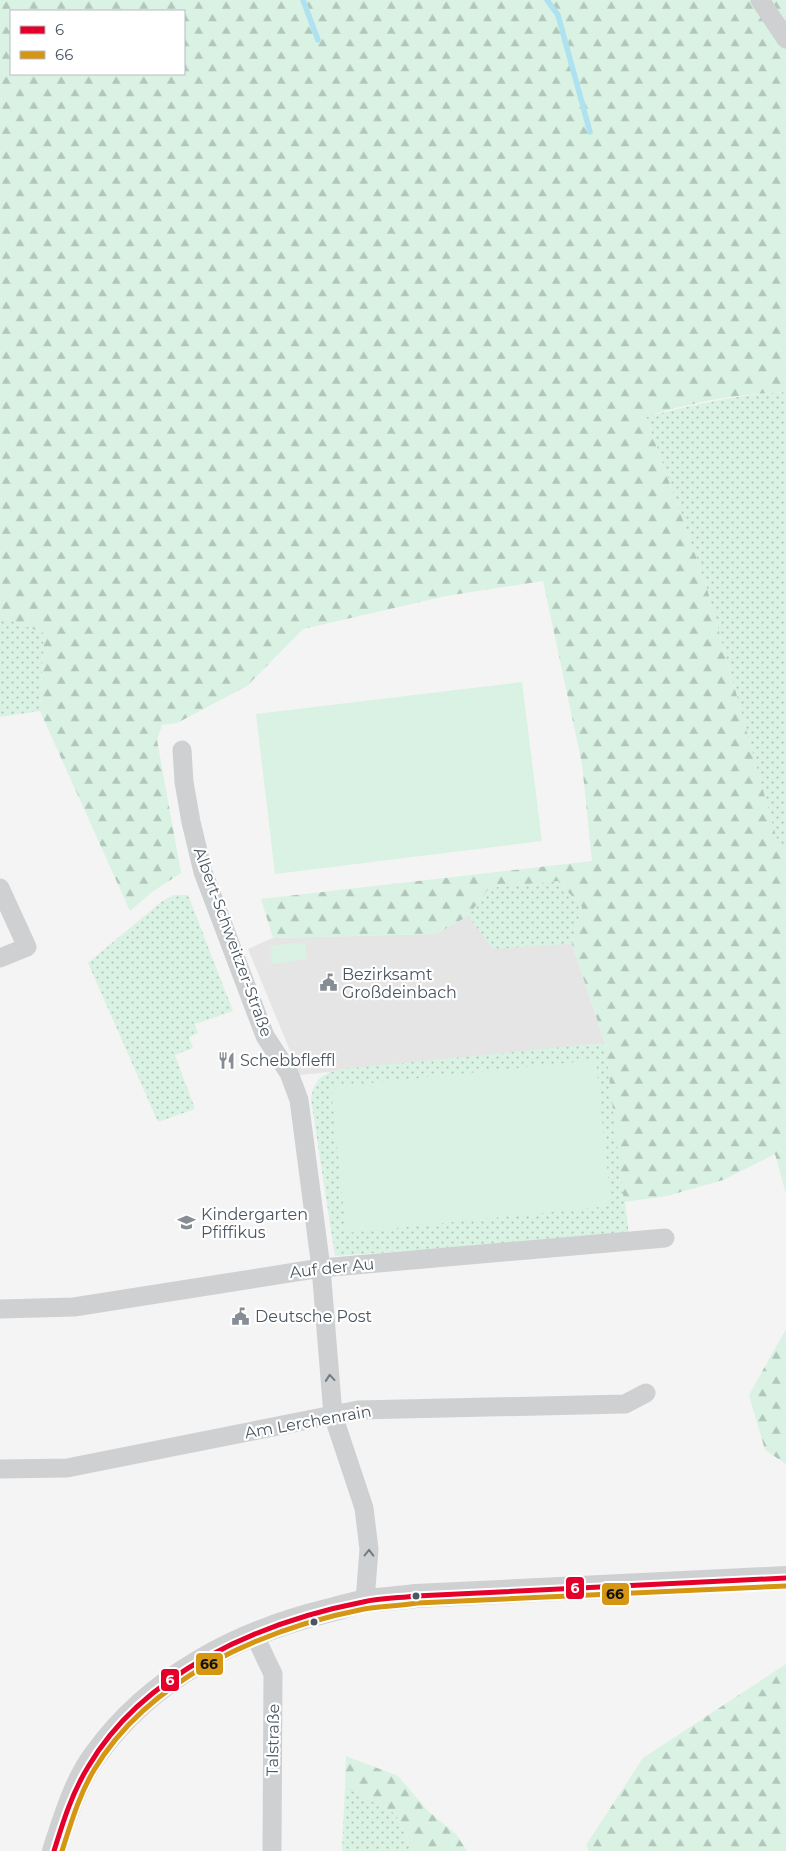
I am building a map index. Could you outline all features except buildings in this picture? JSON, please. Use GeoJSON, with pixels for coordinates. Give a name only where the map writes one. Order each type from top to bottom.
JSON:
{"type":"FeatureCollection","features":[{"type":"Feature","properties":{"kind":"street"},"geometry":{"type":"LineString","coordinates":[[760,0],[786,39]]}},
{"type":"Feature","properties":{"kind":"street","name":"Albert-Schweitzer-Straße"},"geometry":{"type":"LineString","coordinates":[[182,750],[184,782],[203,872],[265,1036],[289,1073],[298,1100],[321,1268],[333,1415],[364,1508],[370,1549],[365,1601]]}},
{"type":"Feature","properties":{"kind":"street"},"geometry":{"type":"LineString","coordinates":[[0,888],[27,947],[0,958]]}},
{"type":"Feature","properties":{"kind":"street","name":"Auf der Au"},"geometry":{"type":"LineString","coordinates":[[0,1309],[74,1307],[321,1268],[665,1238]]}},
{"type":"Feature","properties":{"kind":"street","name":"Am Lerchenrain"},"geometry":{"type":"LineString","coordinates":[[0,1468],[67,1468],[358,1410],[624,1404],[646,1393]]}},
{"type":"Feature","properties":{"kind":"street"},"geometry":{"type":"LineString","coordinates":[[54,1851],[71,1800],[95,1754],[137,1707],[178,1674],[204,1658],[254,1634],[311,1615],[365,1601],[423,1596],[786,1578]]}},
{"type":"Feature","properties":{"kind":"street","name":"Talstraße"},"geometry":{"type":"LineString","coordinates":[[254,1634],[273,1674],[272,1851]]}},
{"type":"Feature","properties":{"kind":"shaded area"},"geometry":{"type":"Polygon","coordinates":[[[558,881],[572,944],[605,1043],[300,1075],[248,949],[273,938],[436,934],[489,888],[558,881]]]}},
{"type":"Feature","properties":{"kind":"green space"},"geometry":{"type":"Polygon","coordinates":[[[0,0],[786,0],[786,392],[715,400],[680,407],[646,417],[706,585],[779,847],[786,845],[786,1194],[775,1154],[723,1180],[667,1196],[624,1202],[605,1043],[572,944],[582,907],[558,881],[489,888],[468,916],[436,934],[273,938],[261,899],[592,861],[582,764],[543,581],[446,596],[303,629],[247,686],[177,723],[162,725],[157,740],[181,873],[152,892],[130,911],[40,711],[44,633],[4,618],[0,613],[0,0]]]}},
{"type":"Feature","properties":{"kind":"green space"},"geometry":{"type":"Polygon","coordinates":[[[786,392],[786,845],[779,848],[706,585],[646,417],[698,404],[786,392]]]}},
{"type":"Feature","properties":{"kind":"green space"},"geometry":{"type":"Polygon","coordinates":[[[0,613],[4,618],[44,633],[40,711],[0,717],[0,613]]]}},
{"type":"Feature","properties":{"kind":"green space"},"geometry":{"type":"Polygon","coordinates":[[[522,682],[542,841],[275,874],[256,714],[522,682]]]}},
{"type":"Feature","properties":{"kind":"green space"},"geometry":{"type":"Polygon","coordinates":[[[558,881],[582,907],[572,944],[493,949],[468,916],[489,888],[558,881]]]}},
{"type":"Feature","properties":{"kind":"green space"},"geometry":{"type":"Polygon","coordinates":[[[174,895],[188,895],[233,1011],[195,1024],[198,1033],[189,1037],[193,1048],[175,1055],[195,1109],[158,1122],[88,963],[161,902],[174,895]]]}},
{"type":"Feature","properties":{"kind":"green space"},"geometry":{"type":"Polygon","coordinates":[[[305,942],[307,959],[272,964],[270,946],[305,942]]]}},
{"type":"Feature","properties":{"kind":"green space"},"geometry":{"type":"Polygon","coordinates":[[[605,1043],[629,1235],[335,1256],[311,1100],[314,1087],[320,1078],[342,1069],[605,1043]]]}},
{"type":"Feature","properties":{"kind":"green space"},"geometry":{"type":"Polygon","coordinates":[[[596,1060],[611,1206],[346,1233],[331,1087],[596,1060]]]}},
{"type":"Feature","properties":{"kind":"green space"},"geometry":{"type":"Polygon","coordinates":[[[786,1329],[786,1464],[765,1450],[749,1395],[786,1329]]]}},
{"type":"Feature","properties":{"kind":"green space"},"geometry":{"type":"Polygon","coordinates":[[[786,1664],[786,1851],[589,1851],[586,1845],[643,1758],[786,1664]]]}},
{"type":"Feature","properties":{"kind":"green space"},"geometry":{"type":"Polygon","coordinates":[[[346,1756],[398,1776],[428,1811],[456,1834],[467,1851],[412,1851],[396,1814],[345,1787],[346,1756]]]}},
{"type":"Feature","properties":{"kind":"green space"},"geometry":{"type":"Polygon","coordinates":[[[345,1787],[396,1814],[412,1851],[342,1851],[345,1787]]]}},
{"type":"Feature","properties":{"kind":"waterway"},"geometry":{"type":"LineString","coordinates":[[303,0],[318,40]]}},
{"type":"Feature","properties":{"kind":"waterway"},"geometry":{"type":"LineString","coordinates":[[547,0],[558,15],[590,132]]}},
{"type":"Feature","properties":{"kind":"transit line","name":"6"},"geometry":{"type":"LineString","coordinates":[[54,1851],[64,1819],[82,1777],[111,1734],[140,1704],[172,1679],[208,1657],[245,1638],[284,1623],[324,1611],[390,1598],[786,1578]]}},
{"type":"Feature","properties":{"kind":"transit line","name":"66"},"geometry":{"type":"LineString","coordinates":[[62,1851],[80,1799],[94,1770],[117,1737],[145,1709],[177,1684],[212,1663],[249,1644],[287,1630],[364,1609],[417,1603],[786,1586]]}},
{"type":"Feature","properties":{"kind":"place","name":"Bezirksamt Großdeinbach"},"geometry":{"type":"Point","coordinates":[328,983]}},
{"type":"Feature","properties":{"kind":"place","name":"Schebbfleffl"},"geometry":{"type":"Point","coordinates":[226,1060]}},
{"type":"Feature","properties":{"kind":"place","name":"Kindergarten Pfiffikus"},"geometry":{"type":"Point","coordinates":[187,1223]}},
{"type":"Feature","properties":{"kind":"place","name":"Deutsche Post"},"geometry":{"type":"Point","coordinates":[241,1316]}}]}
